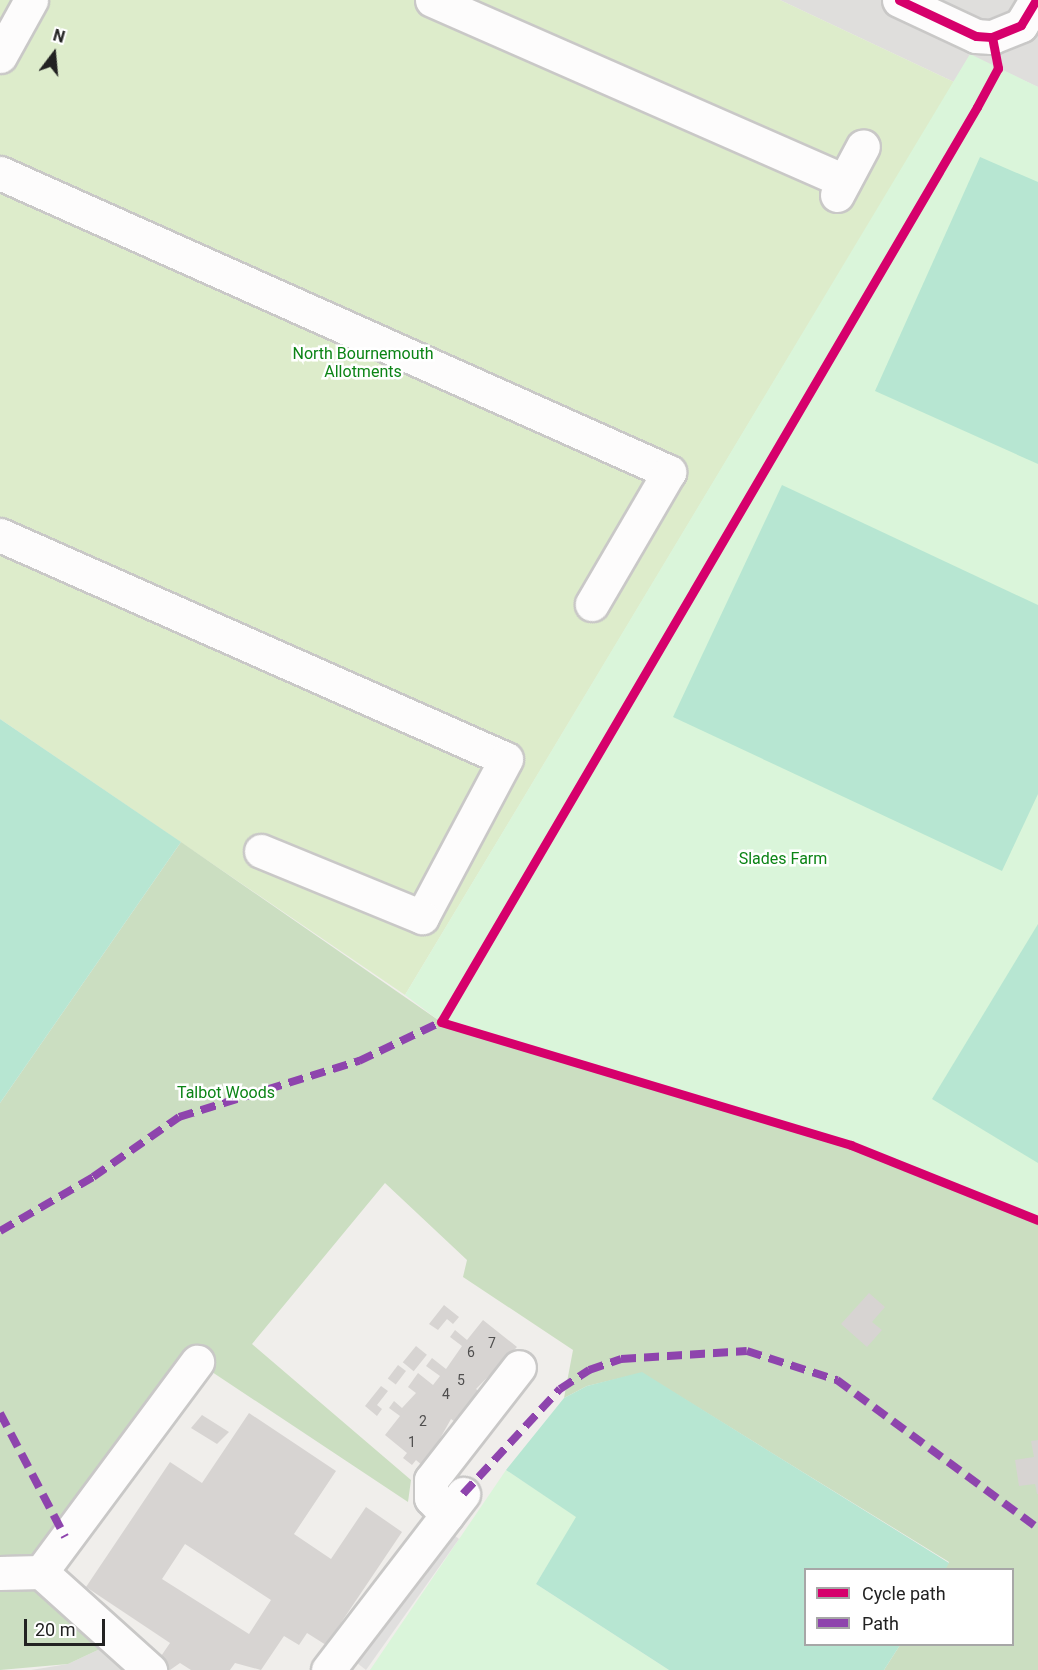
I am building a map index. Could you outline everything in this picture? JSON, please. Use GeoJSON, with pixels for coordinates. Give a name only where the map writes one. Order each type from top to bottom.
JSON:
{"type":"FeatureCollection","features":[{"type":"Feature","properties":{"kind":"street"},"geometry":{"type":"LineString","coordinates":[[0,56],[31,0]]}},
{"type":"Feature","properties":{"kind":"street"},"geometry":{"type":"LineString","coordinates":[[432,0],[840,188],[863,146]]}},
{"type":"Feature","properties":{"kind":"street"},"geometry":{"type":"LineString","coordinates":[[899,0],[976,36],[992,38],[1021,25],[1035,3]]}},
{"type":"Feature","properties":{"kind":"street"},"geometry":{"type":"LineString","coordinates":[[0,173],[669,472],[592,604]]}},
{"type":"Feature","properties":{"kind":"street"},"geometry":{"type":"LineString","coordinates":[[0,535],[506,759],[422,916],[261,851]]}},
{"type":"Feature","properties":{"kind":"street"},"geometry":{"type":"LineString","coordinates":[[41,1572],[197,1362]]}},
{"type":"Feature","properties":{"kind":"street"},"geometry":{"type":"LineString","coordinates":[[328,1670],[455,1505],[431,1498],[431,1480],[519,1367]]}},
{"type":"Feature","properties":{"kind":"street"},"geometry":{"type":"LineString","coordinates":[[0,1573],[41,1572],[150,1670]]}},
{"type":"Feature","properties":{"kind":"shaded area"},"geometry":{"type":"Polygon","coordinates":[[[780,0],[1038,0],[1038,87],[970,55],[954,82],[780,0]]]}},
{"type":"Feature","properties":{"kind":"shaded area"},"geometry":{"type":"Polygon","coordinates":[[[440,1524],[459,1539],[366,1670],[343,1652],[440,1524]]]}},
{"type":"Feature","properties":{"kind":"shaded area"},"geometry":{"type":"Polygon","coordinates":[[[117,1641],[150,1670],[31,1670],[68,1664],[117,1641]]]}},
{"type":"Feature","properties":{"kind":"green space","name":"North Bournemouth Allotments"},"geometry":{"type":"Polygon","coordinates":[[[0,0],[780,0],[954,82],[405,995],[0,719],[0,0]]]}},
{"type":"Feature","properties":{"kind":"green space","name":"Slades Farm"},"geometry":{"type":"Polygon","coordinates":[[[970,54],[1038,87],[1038,1220],[851,1145],[441,1022],[405,995],[970,54]]]}},
{"type":"Feature","properties":{"kind":"green space"},"geometry":{"type":"Polygon","coordinates":[[[980,157],[1038,182],[1038,464],[875,391],[980,157]]]}},
{"type":"Feature","properties":{"kind":"green space"},"geometry":{"type":"Polygon","coordinates":[[[782,485],[1038,605],[1038,794],[1002,871],[673,717],[782,485]]]}},
{"type":"Feature","properties":{"kind":"green space"},"geometry":{"type":"Polygon","coordinates":[[[0,719],[181,842],[0,1103],[0,719]]]}},
{"type":"Feature","properties":{"kind":"green space","name":"Talbot Woods"},"geometry":{"type":"Polygon","coordinates":[[[181,842],[441,1022],[851,1145],[1038,1220],[1038,1670],[884,1670],[899,1646],[1014,1646],[1014,1568],[946,1568],[949,1562],[642,1373],[587,1386],[564,1398],[573,1350],[463,1277],[467,1260],[385,1183],[252,1344],[411,1480],[408,1502],[197,1362],[41,1572],[117,1641],[68,1664],[0,1670],[0,1103],[181,842]]]}},
{"type":"Feature","properties":{"kind":"green space"},"geometry":{"type":"Polygon","coordinates":[[[1038,924],[1038,1163],[932,1099],[1038,924]]]}},
{"type":"Feature","properties":{"kind":"green space"},"geometry":{"type":"Polygon","coordinates":[[[642,1372],[949,1563],[946,1568],[804,1568],[804,1646],[899,1646],[884,1670],[669,1670],[536,1584],[576,1517],[506,1470],[564,1398],[587,1386],[642,1372]]]}},
{"type":"Feature","properties":{"kind":"green space"},"geometry":{"type":"Polygon","coordinates":[[[506,1470],[577,1517],[536,1584],[669,1670],[370,1670],[506,1470]]]}},
{"type":"Feature","properties":{"kind":"building"},"geometry":{"type":"Polygon","coordinates":[[[869,1293],[885,1307],[872,1322],[882,1330],[867,1347],[841,1324],[869,1293]]]}},
{"type":"Feature","properties":{"kind":"building"},"geometry":{"type":"Polygon","coordinates":[[[444,1305],[459,1317],[453,1324],[447,1319],[438,1330],[429,1324],[444,1305]]]}},
{"type":"Feature","properties":{"kind":"building"},"geometry":{"type":"Polygon","coordinates":[[[483,1320],[517,1347],[476,1389],[482,1394],[458,1424],[451,1419],[424,1467],[416,1460],[412,1465],[403,1458],[407,1453],[385,1435],[400,1416],[389,1408],[394,1401],[402,1408],[416,1393],[408,1387],[418,1373],[433,1385],[440,1376],[426,1366],[432,1358],[446,1369],[462,1346],[450,1337],[455,1330],[467,1340],[483,1320]]]}},
{"type":"Feature","properties":{"kind":"building"},"geometry":{"type":"Polygon","coordinates":[[[416,1346],[427,1355],[414,1371],[403,1362],[416,1346]]]}},
{"type":"Feature","properties":{"kind":"building"},"geometry":{"type":"Polygon","coordinates":[[[398,1365],[406,1371],[396,1385],[388,1379],[398,1365]]]}},
{"type":"Feature","properties":{"kind":"building"},"geometry":{"type":"Polygon","coordinates":[[[381,1386],[388,1391],[377,1405],[382,1409],[377,1416],[365,1406],[381,1386]]]}},
{"type":"Feature","properties":{"kind":"building"},"geometry":{"type":"Polygon","coordinates":[[[249,1413],[336,1471],[294,1534],[331,1559],[366,1507],[402,1532],[326,1645],[307,1633],[299,1645],[284,1636],[261,1670],[235,1663],[230,1670],[191,1670],[180,1663],[170,1670],[157,1662],[170,1643],[86,1587],[170,1462],[202,1483],[249,1413]],[[185,1544],[162,1579],[249,1634],[271,1600],[185,1544]]]}},
{"type":"Feature","properties":{"kind":"building"},"geometry":{"type":"Polygon","coordinates":[[[202,1415],[229,1432],[217,1444],[191,1428],[202,1415]]]}},
{"type":"Feature","properties":{"kind":"building"},"geometry":{"type":"Polygon","coordinates":[[[1038,1440],[1037,1494],[1035,1484],[1019,1486],[1015,1460],[1034,1457],[1031,1441],[1038,1440]]]}},
{"type":"Feature","properties":{"kind":"marked path"},"geometry":{"type":"LineString","coordinates":[[0,1231],[93,1177],[179,1117],[359,1061],[441,1022]]}},
{"type":"Feature","properties":{"kind":"marked path"},"geometry":{"type":"LineString","coordinates":[[463,1494],[560,1389],[589,1370],[621,1359],[747,1351],[837,1380],[1038,1528]]}},
{"type":"Feature","properties":{"kind":"marked path"},"geometry":{"type":"LineString","coordinates":[[0,1413],[65,1537]]}},
{"type":"Feature","properties":{"kind":"cycle path"},"geometry":{"type":"LineString","coordinates":[[899,0],[976,36],[992,37],[1021,25],[1036,0]]}},
{"type":"Feature","properties":{"kind":"cycle path"},"geometry":{"type":"LineString","coordinates":[[992,37],[998,68],[977,107],[441,1022],[851,1145],[1038,1220]]}}]}
